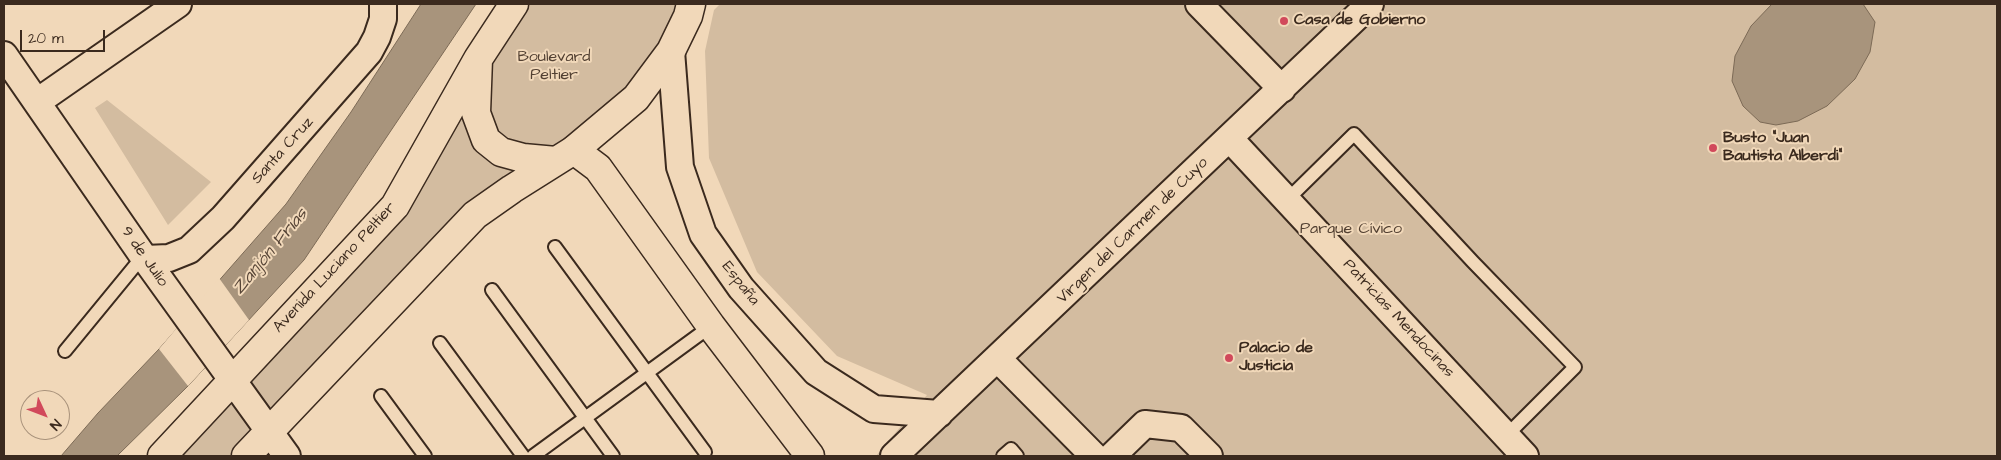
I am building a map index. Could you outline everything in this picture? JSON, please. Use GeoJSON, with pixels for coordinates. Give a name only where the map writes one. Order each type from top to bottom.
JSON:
{"type":"FeatureCollection","features":[{"type":"Feature","properties":{"kind":"main road","name":"Avenida Luciano Peltier"},"geometry":{"type":"LineString","coordinates":[[162,456],[394,206],[478,59],[514,4]]}},
{"type":"Feature","properties":{"kind":"main road"},"geometry":{"type":"LineString","coordinates":[[246,456],[268,430],[475,215],[565,156],[636,98],[670,51],[688,16],[691,4]]}},
{"type":"Feature","properties":{"kind":"main road"},"geometry":{"type":"LineString","coordinates":[[478,59],[476,113],[486,140],[501,152],[524,158],[565,156],[598,168],[711,326],[810,456]]}},
{"type":"Feature","properties":{"kind":"street"},"geometry":{"type":"LineString","coordinates":[[37,102],[178,4]]}},
{"type":"Feature","properties":{"kind":"street","name":"Santa Cruz"},"geometry":{"type":"LineString","coordinates":[[144,257],[169,258],[189,250],[223,218],[369,52],[377,37],[383,19],[383,4]]}},
{"type":"Feature","properties":{"kind":"street"},"geometry":{"type":"LineString","coordinates":[[1199,4],[1282,89]]}},
{"type":"Feature","properties":{"kind":"street","name":"Virgen del Carmen de Cuyo"},"geometry":{"type":"LineString","coordinates":[[894,456],[1370,4]]}},
{"type":"Feature","properties":{"kind":"street","name":"España"},"geometry":{"type":"LineString","coordinates":[[670,51],[680,168],[703,234],[741,288],[816,372],[874,408],[939,414]]}},
{"type":"Feature","properties":{"kind":"street","name":"9 de Julio"},"geometry":{"type":"LineString","coordinates":[[4,55],[144,257],[287,456]]}},
{"type":"Feature","properties":{"kind":"street","name":"Patricias Mendocinas"},"geometry":{"type":"LineString","coordinates":[[1230,139],[1525,456]]}},
{"type":"Feature","properties":{"kind":"street"},"geometry":{"type":"LineString","coordinates":[[998,359],[1094,456]]}},
{"type":"Feature","properties":{"kind":"street"},"geometry":{"type":"LineString","coordinates":[[1112,456],[1145,424],[1181,428],[1209,456]]}},
{"type":"Feature","properties":{"kind":"lane"},"geometry":{"type":"LineString","coordinates":[[1287,200],[1354,134],[1473,262],[1575,367],[1506,436]]}},
{"type":"Feature","properties":{"kind":"lane"},"geometry":{"type":"LineString","coordinates":[[555,246],[704,452]]}},
{"type":"Feature","properties":{"kind":"lane"},"geometry":{"type":"LineString","coordinates":[[65,351],[144,257]]}},
{"type":"Feature","properties":{"kind":"lane"},"geometry":{"type":"LineString","coordinates":[[492,290],[613,456]]}},
{"type":"Feature","properties":{"kind":"lane"},"geometry":{"type":"LineString","coordinates":[[533,456],[711,326]]}},
{"type":"Feature","properties":{"kind":"lane"},"geometry":{"type":"LineString","coordinates":[[440,343],[523,456]]}},
{"type":"Feature","properties":{"kind":"lane"},"geometry":{"type":"LineString","coordinates":[[381,396],[425,456]]}},
{"type":"Feature","properties":{"kind":"lane"},"geometry":{"type":"LineString","coordinates":[[1003,456],[1011,449],[1017,456]]}},
{"type":"Feature","properties":{"kind":"green space","name":"Boulevard Peltier"},"geometry":{"type":"Polygon","coordinates":[[[521,4],[676,4],[660,50],[623,92],[236,456],[163,456],[397,208],[521,4]]]}},
{"type":"Feature","properties":{"kind":"green space","name":"Parque Cívico"},"geometry":{"type":"Polygon","coordinates":[[[720,4],[1997,4],[1997,456],[876,456],[927,395],[837,356],[757,272],[709,158],[705,51],[714,10],[720,4]]]}},
{"type":"Feature","properties":{"kind":"green space"},"geometry":{"type":"Polygon","coordinates":[[[107,100],[211,182],[168,225],[95,108],[107,100]]]}},
{"type":"Feature","properties":{"kind":"water","name":"Zanjón Frías"},"geometry":{"type":"Polygon","coordinates":[[[421,4],[476,4],[304,260],[188,386],[117,456],[61,456],[98,413],[159,349],[286,204],[351,112],[421,4]]]}},
{"type":"Feature","properties":{"kind":"water"},"geometry":{"type":"Polygon","coordinates":[[[1772,4],[1863,4],[1875,22],[1870,52],[1855,79],[1827,106],[1798,121],[1776,125],[1760,122],[1743,106],[1732,81],[1735,56],[1751,26],[1772,4]]]}},
{"type":"Feature","properties":{"kind":"pier"},"geometry":{"type":"Polygon","coordinates":[[[219,278],[249,320],[188,386],[159,349],[219,278]]]}},
{"type":"Feature","properties":{"kind":"place","name":"Casa de Gobierno"},"geometry":{"type":"Point","coordinates":[1284,21]}},
{"type":"Feature","properties":{"kind":"place","name":"Busto \"Juan Bautista Alberdi\""},"geometry":{"type":"Point","coordinates":[1713,148]}},
{"type":"Feature","properties":{"kind":"place","name":"Palacio de Justicia"},"geometry":{"type":"Point","coordinates":[1229,358]}}]}
